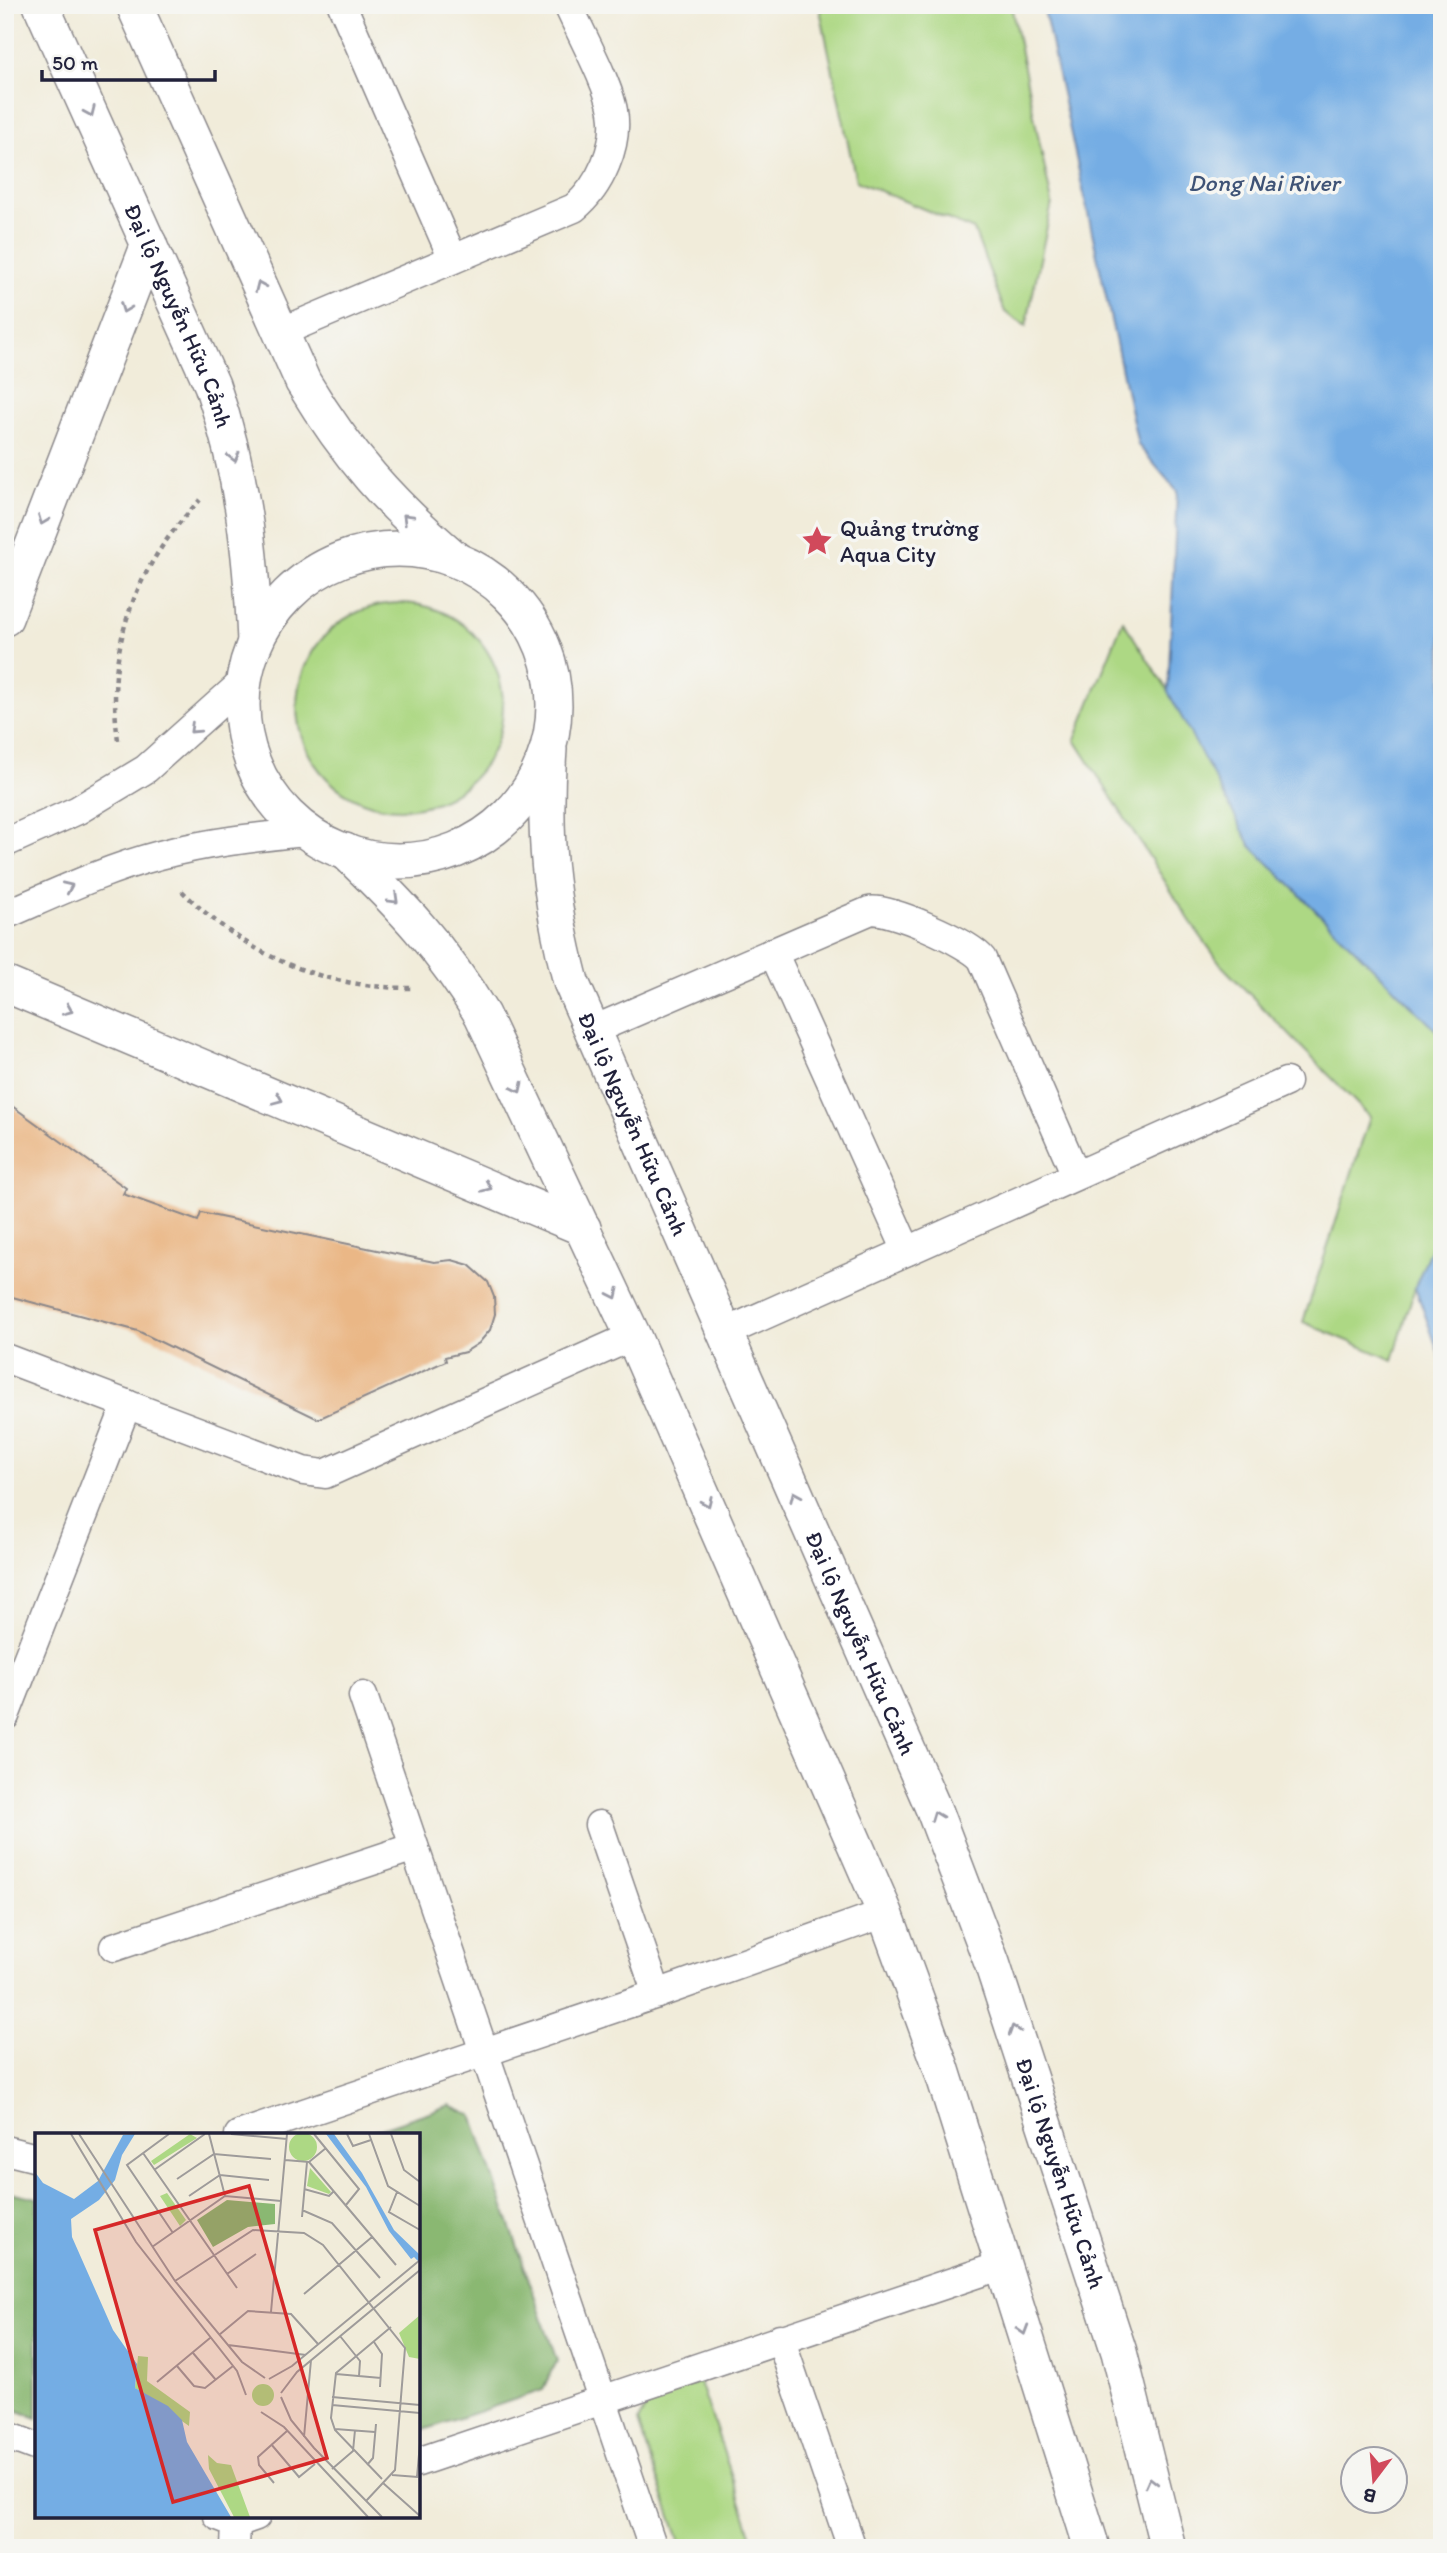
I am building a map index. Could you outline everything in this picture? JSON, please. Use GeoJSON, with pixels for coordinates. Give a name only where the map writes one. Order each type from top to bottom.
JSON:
{"type":"FeatureCollection","features":[{"type":"Feature","properties":{"kind":"main road","name":"Đại lộ Nguyễn Hữu Cảnh"},"geometry":{"type":"LineString","coordinates":[[41,5],[212,385],[234,453],[247,520],[255,641]]}},
{"type":"Feature","properties":{"kind":"main road"},"geometry":{"type":"LineString","coordinates":[[134,5],[303,382],[347,450],[376,486],[459,562]]}},
{"type":"Feature","properties":{"kind":"main road"},"geometry":{"type":"LineString","coordinates":[[5,618],[149,244]]}},
{"type":"Feature","properties":{"kind":"main road"},"geometry":{"type":"LineString","coordinates":[[404,550],[459,562],[484,575],[506,593],[539,639],[549,665],[554,693],[554,721],[549,749],[539,775],[524,799],[499,825],[470,844],[443,855],[401,861],[373,859],[345,852],[307,832],[276,803],[254,766],[243,725],[243,682],[255,641],[288,595],[322,569],[348,558],[375,551],[404,550]]}},
{"type":"Feature","properties":{"kind":"main road","name":"Đại lộ Nguyễn Hữu Cảnh"},"geometry":{"type":"LineString","coordinates":[[549,749],[545,810],[551,892],[572,982],[591,1031],[934,1810],[992,1963],[1119,2352],[1168,2548]]}},
{"type":"Feature","properties":{"kind":"main road"},"geometry":{"type":"LineString","coordinates":[[345,852],[412,916],[462,982],[498,1047],[633,1336],[885,1913],[941,2067],[1092,2548]]}},
{"type":"Feature","properties":{"kind":"main road"},"geometry":{"type":"LineString","coordinates":[[5,984],[583,1228]]}},
{"type":"Feature","properties":{"kind":"street"},"geometry":{"type":"LineString","coordinates":[[342,5],[453,259]]}},
{"type":"Feature","properties":{"kind":"street"},"geometry":{"type":"LineString","coordinates":[[281,332],[574,208],[597,185],[615,129],[613,108],[568,5]]}},
{"type":"Feature","properties":{"kind":"street"},"geometry":{"type":"LineString","coordinates":[[5,843],[79,810],[146,768],[243,682]]}},
{"type":"Feature","properties":{"kind":"street"},"geometry":{"type":"LineString","coordinates":[[5,915],[111,870],[159,855],[206,844],[307,832]]}},
{"type":"Feature","properties":{"kind":"street"},"geometry":{"type":"LineString","coordinates":[[591,1031],[877,909],[977,952],[1076,1175]]}},
{"type":"Feature","properties":{"kind":"street"},"geometry":{"type":"LineString","coordinates":[[773,953],[907,1251]]}},
{"type":"Feature","properties":{"kind":"street"},"geometry":{"type":"LineString","coordinates":[[724,1333],[1286,1082]]}},
{"type":"Feature","properties":{"kind":"street"},"geometry":{"type":"LineString","coordinates":[[5,1358],[303,1471],[325,1474],[633,1336]]}},
{"type":"Feature","properties":{"kind":"street"},"geometry":{"type":"LineString","coordinates":[[5,1716],[127,1404]]}},
{"type":"Feature","properties":{"kind":"street"},"geometry":{"type":"LineString","coordinates":[[363,1696],[653,2548]]}},
{"type":"Feature","properties":{"kind":"street"},"geometry":{"type":"LineString","coordinates":[[599,1825],[657,1994]]}},
{"type":"Feature","properties":{"kind":"street"},"geometry":{"type":"LineString","coordinates":[[114,1947],[414,1847]]}},
{"type":"Feature","properties":{"kind":"street"},"geometry":{"type":"LineString","coordinates":[[245,2133],[657,1994],[885,1913]]}},
{"type":"Feature","properties":{"kind":"street"},"geometry":{"type":"LineString","coordinates":[[5,2150],[35,2158]]}},
{"type":"Feature","properties":{"kind":"street"},"geometry":{"type":"LineString","coordinates":[[420,2461],[1003,2265]]}},
{"type":"Feature","properties":{"kind":"street"},"geometry":{"type":"LineString","coordinates":[[780,2338],[852,2548]]}},
{"type":"Feature","properties":{"kind":"street"},"geometry":{"type":"LineString","coordinates":[[5,2435],[35,2446]]}},
{"type":"Feature","properties":{"kind":"path"},"geometry":{"type":"LineString","coordinates":[[118,740],[115,667],[127,612],[156,554],[200,500]]}},
{"type":"Feature","properties":{"kind":"path"},"geometry":{"type":"LineString","coordinates":[[182,891],[224,930],[269,958],[295,969],[347,983],[415,988]]}},
{"type":"Feature","properties":{"kind":"green space"},"geometry":{"type":"Polygon","coordinates":[[[819,5],[1011,5],[1052,203],[1026,326],[1005,312],[974,230],[856,181],[819,5]]]}},
{"type":"Feature","properties":{"kind":"green space"},"geometry":{"type":"Polygon","coordinates":[[[400,603],[440,611],[473,633],[495,666],[503,706],[495,746],[473,779],[440,801],[400,809],[360,801],[327,779],[305,746],[297,706],[305,666],[327,633],[360,611],[400,603]]]}},
{"type":"Feature","properties":{"kind":"green space"},"geometry":{"type":"Polygon","coordinates":[[[1123,621],[1177,705],[1251,846],[1442,1036],[1442,1221],[1415,1287],[1393,1360],[1303,1322],[1370,1117],[1223,967],[1194,927],[1075,740],[1123,621]]]}},
{"type":"Feature","properties":{"kind":"green space"},"geometry":{"type":"Polygon","coordinates":[[[450,2105],[472,2115],[557,2361],[543,2390],[420,2431],[420,2133],[367,2133],[450,2105]]]}},
{"type":"Feature","properties":{"kind":"green space"},"geometry":{"type":"Polygon","coordinates":[[[5,2191],[35,2198],[35,2417],[5,2406],[5,2191]]]}},
{"type":"Feature","properties":{"kind":"green space"},"geometry":{"type":"Polygon","coordinates":[[[700,2382],[756,2548],[682,2548],[638,2422],[650,2399],[700,2382]]]}},
{"type":"Feature","properties":{"kind":"water","name":"Dong Nai River"},"geometry":{"type":"Polygon","coordinates":[[[1043,5],[1442,5],[1442,1036],[1251,846],[1168,692],[1177,491],[1138,445],[1043,5]]]}},
{"type":"Feature","properties":{"kind":"water"},"geometry":{"type":"Polygon","coordinates":[[[1442,1221],[1442,1362],[1415,1287],[1442,1221]]]}},
{"type":"Feature","properties":{"kind":"building"},"geometry":{"type":"Polygon","coordinates":[[[5,1101],[126,1188],[123,1194],[198,1221],[201,1213],[434,1262],[452,1260],[469,1265],[488,1282],[494,1297],[495,1314],[490,1330],[479,1343],[465,1352],[445,1357],[446,1361],[318,1419],[138,1331],[5,1295],[5,1101]]]}},
{"type":"Feature","properties":{"kind":"place","name":"Quảng trường Aqua City"},"geometry":{"type":"Point","coordinates":[817,541]}}]}
